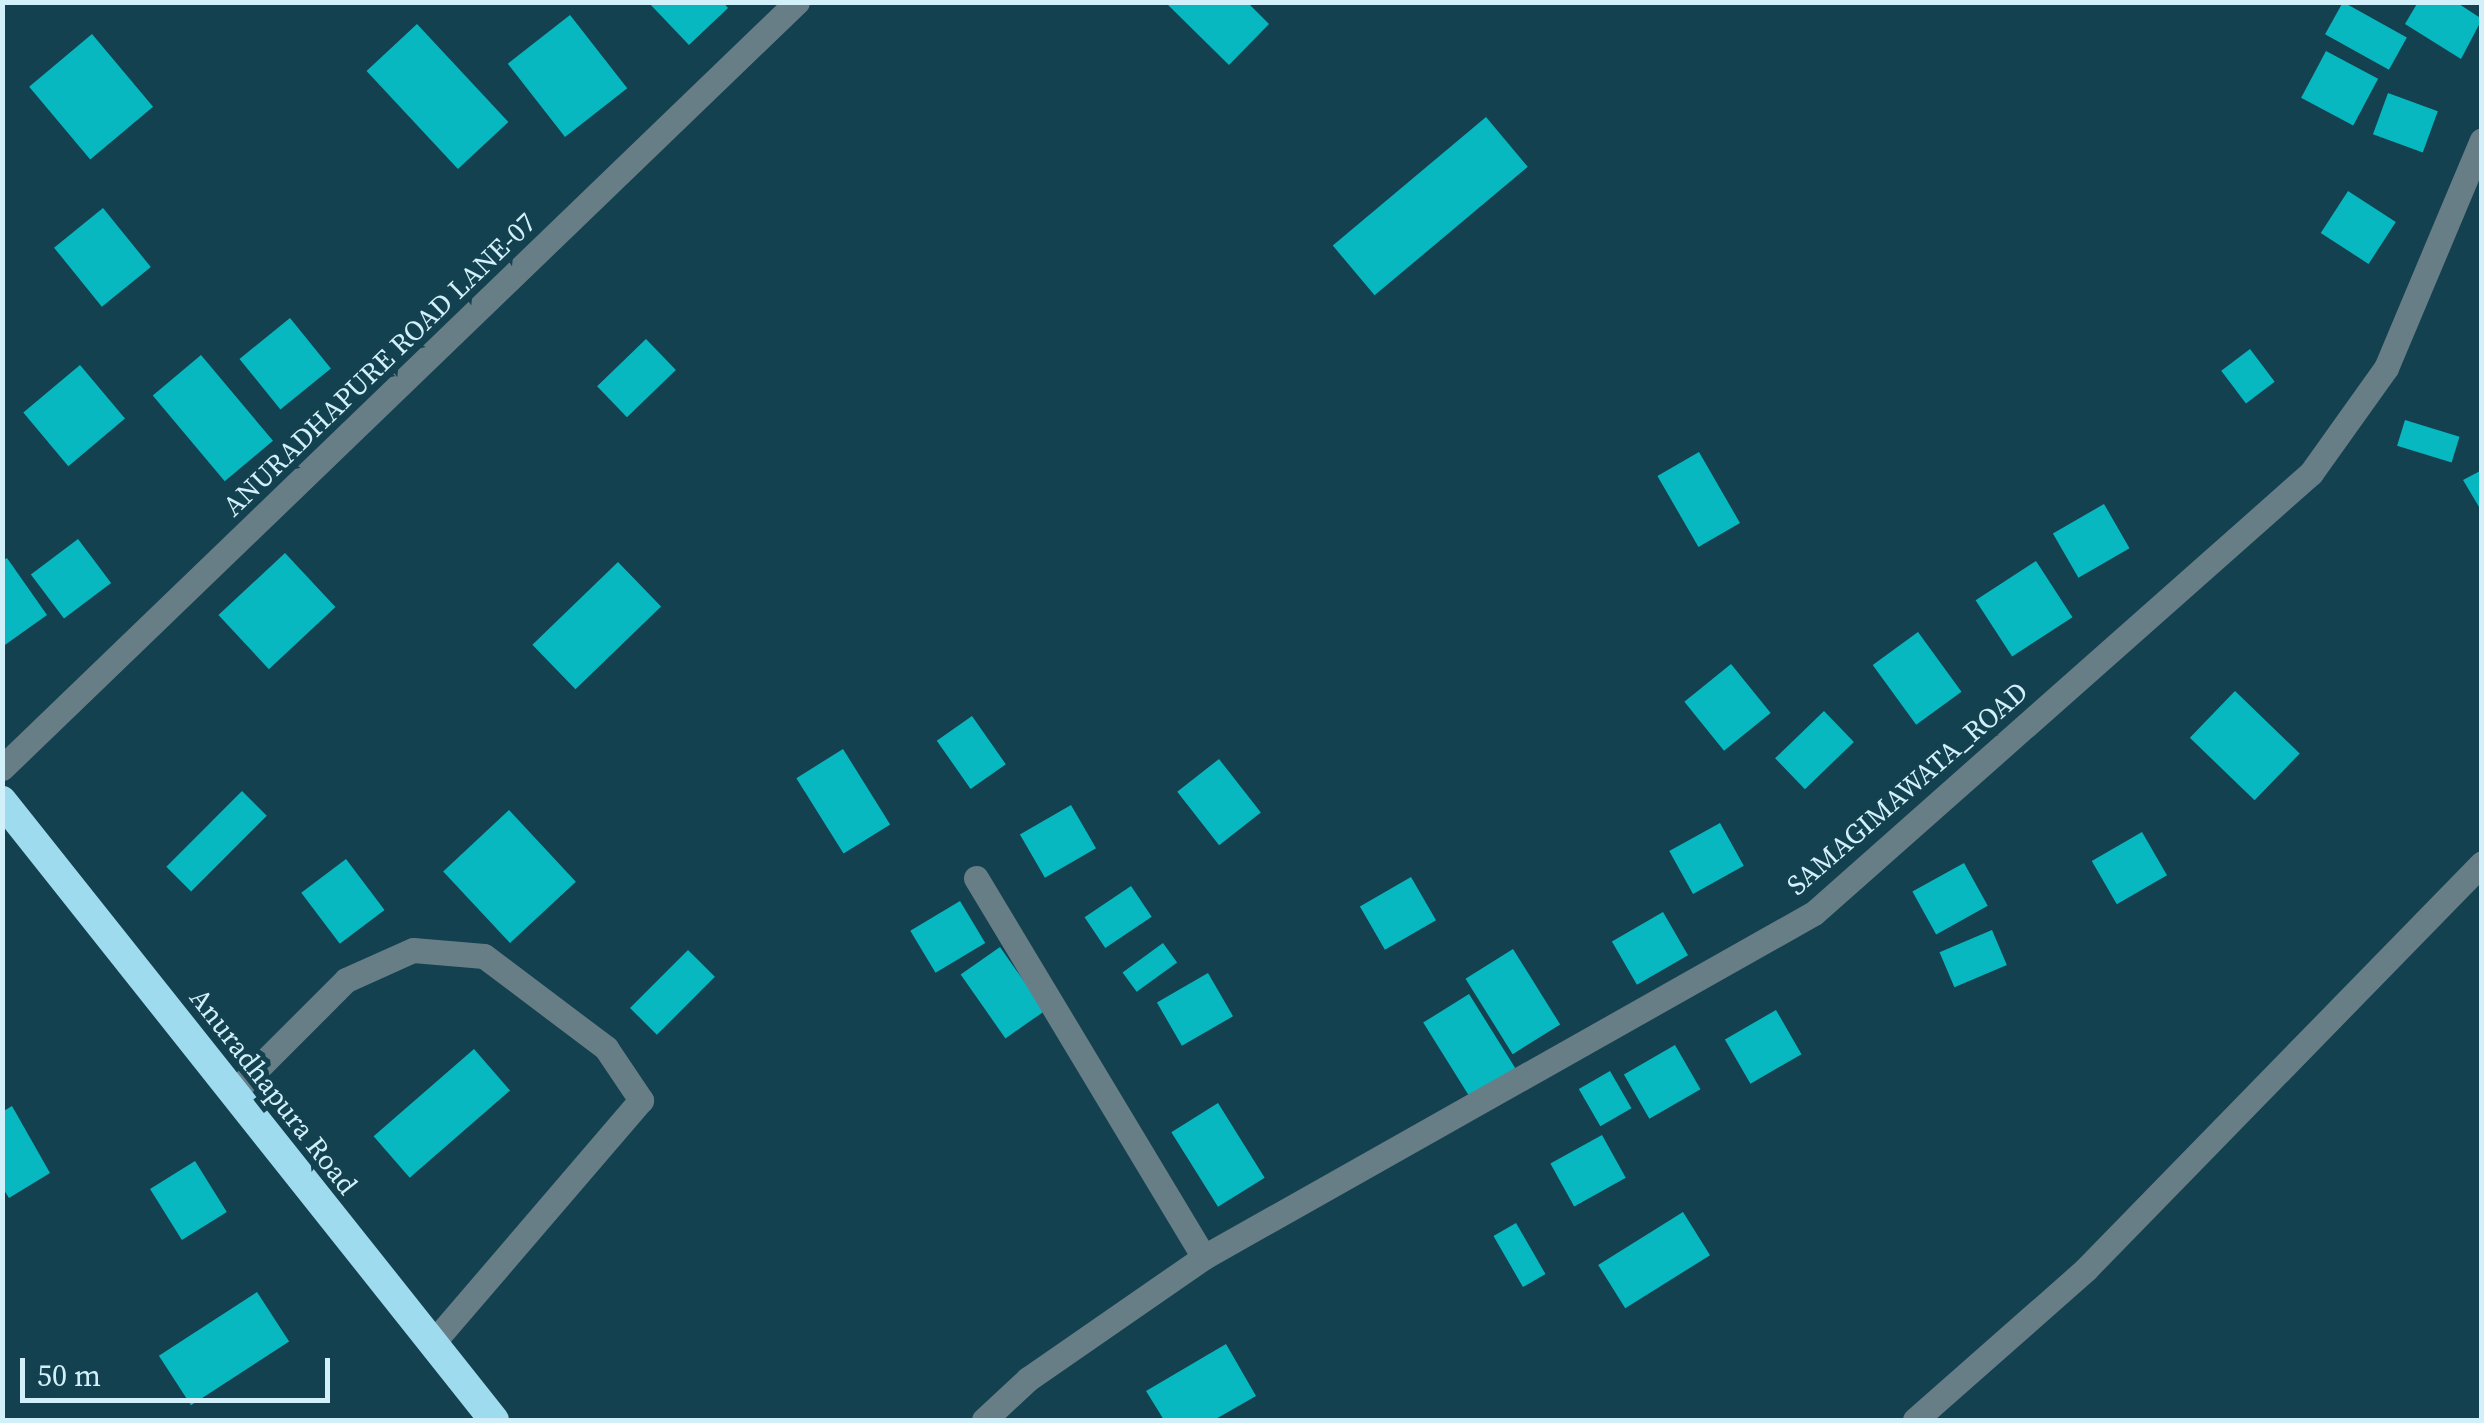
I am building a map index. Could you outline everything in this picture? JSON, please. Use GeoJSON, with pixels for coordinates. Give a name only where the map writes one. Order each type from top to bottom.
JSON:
{"type":"FeatureCollection","features":[{"type":"Feature","properties":{"kind":"highway","name":"Anuradhapura Road"},"geometry":{"type":"LineString","coordinates":[[2,801],[494,1420]]}},
{"type":"Feature","properties":{"kind":"street","name":"ANURADHAPURE ROAD LANE-07"},"geometry":{"type":"LineString","coordinates":[[2,768],[797,2]]}},
{"type":"Feature","properties":{"kind":"street","name":"SAMAGIMAWATA_ROAD"},"geometry":{"type":"LineString","coordinates":[[984,1420],[1028,1378],[1204,1256],[1814,914],[2311,473],[2386,368],[2482,140]]}},
{"type":"Feature","properties":{"kind":"street"},"geometry":{"type":"LineString","coordinates":[[1915,1420],[2086,1270],[2482,863]]}},
{"type":"Feature","properties":{"kind":"street"},"geometry":{"type":"LineString","coordinates":[[976,878],[1204,1256]]}},
{"type":"Feature","properties":{"kind":"street"},"geometry":{"type":"LineString","coordinates":[[234,1092],[346,980],[413,950],[484,956],[606,1048],[641,1100],[433,1343]]}},
{"type":"Feature","properties":{"kind":"building"},"geometry":{"type":"Polygon","coordinates":[[[648,2],[723,2],[728,8],[689,45],[648,2]]]}},
{"type":"Feature","properties":{"kind":"building"},"geometry":{"type":"Polygon","coordinates":[[[1165,2],[1247,2],[1269,24],[1229,65],[1165,2]]]}},
{"type":"Feature","properties":{"kind":"building"},"geometry":{"type":"Polygon","coordinates":[[[2343,2],[2407,37],[2389,70],[2325,34],[2343,2]]]}},
{"type":"Feature","properties":{"kind":"building"},"geometry":{"type":"Polygon","coordinates":[[[2418,2],[2456,2],[2482,19],[2461,59],[2405,24],[2418,2]]]}},
{"type":"Feature","properties":{"kind":"building"},"geometry":{"type":"Polygon","coordinates":[[[570,15],[627,88],[565,137],[508,64],[570,15]]]}},
{"type":"Feature","properties":{"kind":"building"},"geometry":{"type":"Polygon","coordinates":[[[417,24],[508,122],[458,169],[367,71],[417,24]]]}},
{"type":"Feature","properties":{"kind":"building"},"geometry":{"type":"Polygon","coordinates":[[[92,34],[153,107],[90,159],[29,87],[92,34]]]}},
{"type":"Feature","properties":{"kind":"building"},"geometry":{"type":"Polygon","coordinates":[[[2326,51],[2378,79],[2353,125],[2301,98],[2326,51]]]}},
{"type":"Feature","properties":{"kind":"building"},"geometry":{"type":"Polygon","coordinates":[[[2388,93],[2438,111],[2423,152],[2373,134],[2388,93]]]}},
{"type":"Feature","properties":{"kind":"building"},"geometry":{"type":"Polygon","coordinates":[[[1486,117],[1528,167],[1375,295],[1333,246],[1486,117]]]}},
{"type":"Feature","properties":{"kind":"building"},"geometry":{"type":"Polygon","coordinates":[[[2348,191],[2396,222],[2369,264],[2321,233],[2348,191]]]}},
{"type":"Feature","properties":{"kind":"building"},"geometry":{"type":"Polygon","coordinates":[[[103,208],[151,267],[102,307],[54,248],[103,208]]]}},
{"type":"Feature","properties":{"kind":"building"},"geometry":{"type":"Polygon","coordinates":[[[290,318],[331,369],[280,409],[239,359],[290,318]]]}},
{"type":"Feature","properties":{"kind":"building"},"geometry":{"type":"Polygon","coordinates":[[[646,339],[676,370],[627,417],[597,386],[646,339]]]}},
{"type":"Feature","properties":{"kind":"building"},"geometry":{"type":"Polygon","coordinates":[[[2250,349],[2275,382],[2246,403],[2221,371],[2250,349]]]}},
{"type":"Feature","properties":{"kind":"building"},"geometry":{"type":"Polygon","coordinates":[[[201,355],[273,441],[225,481],[153,395],[201,355]]]}},
{"type":"Feature","properties":{"kind":"building"},"geometry":{"type":"Polygon","coordinates":[[[80,365],[125,419],[68,466],[23,413],[80,365]]]}},
{"type":"Feature","properties":{"kind":"building"},"geometry":{"type":"Polygon","coordinates":[[[2405,420],[2460,437],[2452,462],[2397,446],[2405,420]]]}},
{"type":"Feature","properties":{"kind":"building"},"geometry":{"type":"Polygon","coordinates":[[[1699,452],[1740,523],[1698,547],[1657,476],[1699,452]]]}},
{"type":"Feature","properties":{"kind":"building"},"geometry":{"type":"Polygon","coordinates":[[[2482,470],[2482,512],[2463,480],[2482,470]]]}},
{"type":"Feature","properties":{"kind":"building"},"geometry":{"type":"Polygon","coordinates":[[[2104,504],[2130,548],[2078,578],[2053,534],[2104,504]]]}},
{"type":"Feature","properties":{"kind":"building"},"geometry":{"type":"Polygon","coordinates":[[[78,539],[111,583],[64,618],[31,575],[78,539]]]}},
{"type":"Feature","properties":{"kind":"building"},"geometry":{"type":"Polygon","coordinates":[[[285,553],[335,607],[269,669],[218,615],[285,553]]]}},
{"type":"Feature","properties":{"kind":"building"},"geometry":{"type":"Polygon","coordinates":[[[7,558],[47,615],[2,647],[2,561],[7,558]]]}},
{"type":"Feature","properties":{"kind":"building"},"geometry":{"type":"Polygon","coordinates":[[[2036,561],[2072,617],[2012,656],[1976,600],[2036,561]]]}},
{"type":"Feature","properties":{"kind":"building"},"geometry":{"type":"Polygon","coordinates":[[[618,562],[661,607],[575,689],[532,645],[618,562]]]}},
{"type":"Feature","properties":{"kind":"building"},"geometry":{"type":"Polygon","coordinates":[[[1918,632],[1961,692],[1916,725],[1873,665],[1918,632]]]}},
{"type":"Feature","properties":{"kind":"building"},"geometry":{"type":"Polygon","coordinates":[[[1731,664],[1771,713],[1724,751],[1684,702],[1731,664]]]}},
{"type":"Feature","properties":{"kind":"building"},"geometry":{"type":"Polygon","coordinates":[[[2235,691],[2300,754],[2255,800],[2190,738],[2235,691]]]}},
{"type":"Feature","properties":{"kind":"building"},"geometry":{"type":"Polygon","coordinates":[[[1824,711],[1854,742],[1805,789],[1775,758],[1824,711]]]}},
{"type":"Feature","properties":{"kind":"building"},"geometry":{"type":"Polygon","coordinates":[[[972,716],[1006,764],[971,789],[937,741],[972,716]]]}},
{"type":"Feature","properties":{"kind":"building"},"geometry":{"type":"Polygon","coordinates":[[[843,749],[890,824],[844,854],[796,778],[843,749]]]}},
{"type":"Feature","properties":{"kind":"building"},"geometry":{"type":"Polygon","coordinates":[[[1219,759],[1261,813],[1219,845],[1177,792],[1219,759]]]}},
{"type":"Feature","properties":{"kind":"building"},"geometry":{"type":"Polygon","coordinates":[[[242,791],[267,816],[191,891],[166,867],[242,791]]]}},
{"type":"Feature","properties":{"kind":"building"},"geometry":{"type":"Polygon","coordinates":[[[1071,805],[1096,848],[1045,878],[1020,834],[1071,805]]]}},
{"type":"Feature","properties":{"kind":"building"},"geometry":{"type":"Polygon","coordinates":[[[509,810],[576,882],[510,943],[443,871],[509,810]]]}},
{"type":"Feature","properties":{"kind":"building"},"geometry":{"type":"Polygon","coordinates":[[[1720,823],[1744,866],[1693,894],[1669,851],[1720,823]]]}},
{"type":"Feature","properties":{"kind":"building"},"geometry":{"type":"Polygon","coordinates":[[[2142,832],[2167,875],[2117,904],[2092,861],[2142,832]]]}},
{"type":"Feature","properties":{"kind":"building"},"geometry":{"type":"Polygon","coordinates":[[[346,859],[385,910],[340,944],[301,893],[346,859]]]}},
{"type":"Feature","properties":{"kind":"building"},"geometry":{"type":"Polygon","coordinates":[[[1964,863],[1988,906],[1936,934],[1912,892],[1964,863]]]}},
{"type":"Feature","properties":{"kind":"building"},"geometry":{"type":"Polygon","coordinates":[[[1411,877],[1436,920],[1385,950],[1360,906],[1411,877]]]}},
{"type":"Feature","properties":{"kind":"building"},"geometry":{"type":"Polygon","coordinates":[[[1131,886],[1152,917],[1105,948],[1085,917],[1131,886]]]}},
{"type":"Feature","properties":{"kind":"building"},"geometry":{"type":"Polygon","coordinates":[[[960,901],[985,943],[936,973],[910,931],[960,901]]]}},
{"type":"Feature","properties":{"kind":"building"},"geometry":{"type":"Polygon","coordinates":[[[1663,912],[1688,955],[1637,985],[1612,942],[1663,912]]]}},
{"type":"Feature","properties":{"kind":"building"},"geometry":{"type":"Polygon","coordinates":[[[1992,930],[2007,965],[1954,987],[1940,952],[1992,930]]]}},
{"type":"Feature","properties":{"kind":"building"},"geometry":{"type":"Polygon","coordinates":[[[1163,943],[1177,962],[1137,992],[1123,972],[1163,943]]]}},
{"type":"Feature","properties":{"kind":"building"},"geometry":{"type":"Polygon","coordinates":[[[1000,947],[1045,1011],[1005,1038],[961,975],[1000,947]]]}},
{"type":"Feature","properties":{"kind":"building"},"geometry":{"type":"Polygon","coordinates":[[[1513,949],[1560,1024],[1513,1054],[1466,979],[1513,949]]]}},
{"type":"Feature","properties":{"kind":"building"},"geometry":{"type":"Polygon","coordinates":[[[688,950],[715,977],[657,1035],[630,1008],[688,950]]]}},
{"type":"Feature","properties":{"kind":"building"},"geometry":{"type":"Polygon","coordinates":[[[1208,973],[1233,1016],[1182,1046],[1157,1002],[1208,973]]]}},
{"type":"Feature","properties":{"kind":"building"},"geometry":{"type":"Polygon","coordinates":[[[1469,994],[1516,1069],[1470,1098],[1423,1023],[1469,994]]]}},
{"type":"Feature","properties":{"kind":"building"},"geometry":{"type":"Polygon","coordinates":[[[1776,1010],[1802,1054],[1750,1084],[1725,1040],[1776,1010]]]}},
{"type":"Feature","properties":{"kind":"building"},"geometry":{"type":"Polygon","coordinates":[[[1675,1045],[1700,1089],[1649,1119],[1624,1074],[1675,1045]]]}},
{"type":"Feature","properties":{"kind":"building"},"geometry":{"type":"Polygon","coordinates":[[[474,1049],[510,1091],[410,1178],[374,1136],[474,1049]]]}},
{"type":"Feature","properties":{"kind":"building"},"geometry":{"type":"Polygon","coordinates":[[[1610,1071],[1632,1108],[1600,1126],[1579,1089],[1610,1071]]]}},
{"type":"Feature","properties":{"kind":"building"},"geometry":{"type":"Polygon","coordinates":[[[1218,1103],[1265,1178],[1218,1207],[1171,1132],[1218,1103]]]}},
{"type":"Feature","properties":{"kind":"building"},"geometry":{"type":"Polygon","coordinates":[[[12,1106],[50,1173],[9,1198],[2,1187],[2,1112],[12,1106]]]}},
{"type":"Feature","properties":{"kind":"building"},"geometry":{"type":"Polygon","coordinates":[[[1602,1135],[1626,1178],[1574,1206],[1550,1164],[1602,1135]]]}},
{"type":"Feature","properties":{"kind":"building"},"geometry":{"type":"Polygon","coordinates":[[[195,1161],[227,1212],[182,1240],[150,1189],[195,1161]]]}},
{"type":"Feature","properties":{"kind":"building"},"geometry":{"type":"Polygon","coordinates":[[[1683,1212],[1710,1255],[1625,1308],[1598,1265],[1683,1212]]]}},
{"type":"Feature","properties":{"kind":"building"},"geometry":{"type":"Polygon","coordinates":[[[1516,1223],[1546,1274],[1523,1287],[1493,1236],[1516,1223]]]}},
{"type":"Feature","properties":{"kind":"building"},"geometry":{"type":"Polygon","coordinates":[[[257,1292],[289,1341],[191,1405],[159,1356],[257,1292]]]}},
{"type":"Feature","properties":{"kind":"building"},"geometry":{"type":"Polygon","coordinates":[[[1226,1344],[1256,1396],[1214,1420],[1164,1420],[1146,1391],[1226,1344]]]}}]}
